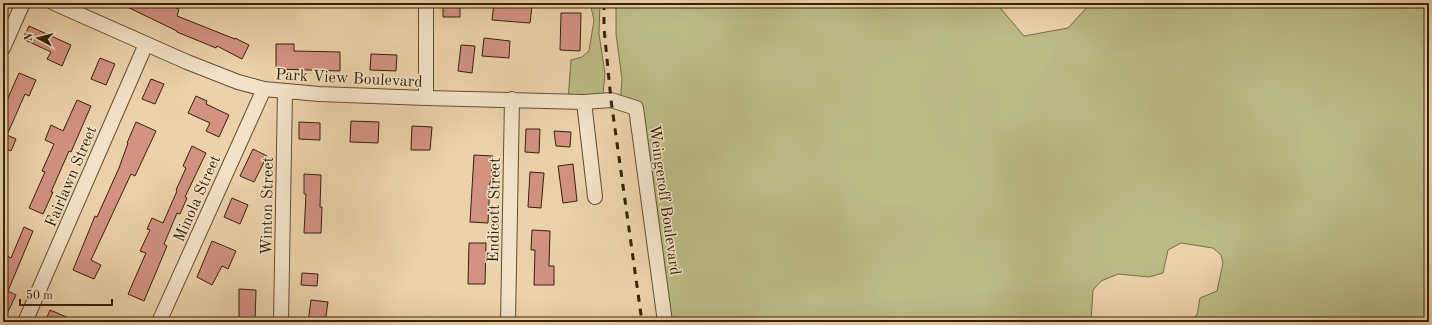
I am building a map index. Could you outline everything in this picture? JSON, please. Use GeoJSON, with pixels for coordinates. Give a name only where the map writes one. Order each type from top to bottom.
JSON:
{"type":"FeatureCollection","features":[{"type":"Feature","properties":{"kind":"street"},"geometry":{"type":"LineString","coordinates":[[3,48],[23,3]]}},
{"type":"Feature","properties":{"kind":"street","name":"Park View Boulevard"},"geometry":{"type":"LineString","coordinates":[[54,3],[146,44],[238,82],[264,89],[319,94],[426,98],[584,102],[611,100]]}},
{"type":"Feature","properties":{"kind":"street"},"geometry":{"type":"LineString","coordinates":[[426,3],[426,98]]}},
{"type":"Feature","properties":{"kind":"street","name":"Fairlawn Street"},"geometry":{"type":"LineString","coordinates":[[26,322],[146,44]]}},
{"type":"Feature","properties":{"kind":"street","name":"Minola Street"},"geometry":{"type":"LineString","coordinates":[[159,322],[264,89]]}},
{"type":"Feature","properties":{"kind":"street","name":"Winton Street"},"geometry":{"type":"LineString","coordinates":[[281,322],[285,91]]}},
{"type":"Feature","properties":{"kind":"street","name":"Endicott Street"},"geometry":{"type":"LineString","coordinates":[[508,322],[512,99]]}},
{"type":"Feature","properties":{"kind":"street","name":"Weingeroff Boulevard"},"geometry":{"type":"LineString","coordinates":[[611,100],[636,108],[637,112],[665,322]]}},
{"type":"Feature","properties":{"kind":"street"},"geometry":{"type":"LineString","coordinates":[[584,102],[595,198]]}},
{"type":"Feature","properties":{"kind":"green space"},"geometry":{"type":"Polygon","coordinates":[[[590,3],[600,3],[599,34],[605,74],[602,103],[568,100],[571,60],[582,57],[589,51],[594,20],[590,3]]]}},
{"type":"Feature","properties":{"kind":"green space"},"geometry":{"type":"Polygon","coordinates":[[[616,3],[996,3],[1024,36],[1068,28],[1091,3],[1429,3],[1429,322],[1188,322],[1197,315],[1200,298],[1217,291],[1223,263],[1221,255],[1213,248],[1181,243],[1168,250],[1163,273],[1149,277],[1118,274],[1101,281],[1093,290],[1091,322],[670,322],[642,115],[620,104],[622,79],[616,34],[616,3]]]}},
{"type":"Feature","properties":{"kind":"building"},"geometry":{"type":"Polygon","coordinates":[[[119,3],[165,3],[179,9],[177,16],[235,38],[249,45],[242,59],[217,46],[216,48],[177,32],[119,3]]]}},
{"type":"Feature","properties":{"kind":"building"},"geometry":{"type":"Polygon","coordinates":[[[443,3],[460,3],[460,17],[443,17],[443,3]]]}},
{"type":"Feature","properties":{"kind":"building"},"geometry":{"type":"Polygon","coordinates":[[[494,3],[532,6],[530,23],[492,20],[494,3]]]}},
{"type":"Feature","properties":{"kind":"building"},"geometry":{"type":"Polygon","coordinates":[[[561,13],[581,13],[580,51],[560,50],[561,13]]]}},
{"type":"Feature","properties":{"kind":"building"},"geometry":{"type":"Polygon","coordinates":[[[29,26],[71,45],[62,66],[47,59],[51,52],[23,39],[29,26]]]}},
{"type":"Feature","properties":{"kind":"building"},"geometry":{"type":"Polygon","coordinates":[[[484,38],[510,41],[509,58],[482,56],[484,38]]]}},
{"type":"Feature","properties":{"kind":"building"},"geometry":{"type":"Polygon","coordinates":[[[276,44],[294,44],[294,51],[340,52],[340,71],[276,69],[276,44]]]}},
{"type":"Feature","properties":{"kind":"building"},"geometry":{"type":"Polygon","coordinates":[[[461,45],[475,46],[472,73],[458,71],[461,45]]]}},
{"type":"Feature","properties":{"kind":"building"},"geometry":{"type":"Polygon","coordinates":[[[371,54],[397,55],[396,71],[370,70],[371,54]]]}},
{"type":"Feature","properties":{"kind":"building"},"geometry":{"type":"Polygon","coordinates":[[[100,58],[115,64],[106,85],[91,79],[100,58]]]}},
{"type":"Feature","properties":{"kind":"building"},"geometry":{"type":"Polygon","coordinates":[[[19,73],[36,80],[29,96],[25,94],[7,135],[16,139],[11,151],[3,147],[3,105],[6,99],[7,100],[19,73]]]}},
{"type":"Feature","properties":{"kind":"building"},"geometry":{"type":"Polygon","coordinates":[[[151,79],[164,84],[155,104],[142,99],[151,79]]]}},
{"type":"Feature","properties":{"kind":"building"},"geometry":{"type":"Polygon","coordinates":[[[196,96],[207,101],[206,104],[229,115],[219,137],[206,131],[210,123],[188,113],[196,96]]]}},
{"type":"Feature","properties":{"kind":"building"},"geometry":{"type":"Polygon","coordinates":[[[77,100],[91,106],[71,152],[69,151],[43,214],[29,208],[45,172],[42,171],[54,144],[45,140],[51,125],[63,131],[77,100]]]}},
{"type":"Feature","properties":{"kind":"building"},"geometry":{"type":"Polygon","coordinates":[[[351,121],[379,122],[378,143],[350,142],[351,121]]]}},
{"type":"Feature","properties":{"kind":"building"},"geometry":{"type":"Polygon","coordinates":[[[136,122],[156,131],[135,176],[131,174],[91,260],[101,265],[94,279],[73,270],[95,216],[97,217],[119,168],[136,122]]]}},
{"type":"Feature","properties":{"kind":"building"},"geometry":{"type":"Polygon","coordinates":[[[299,122],[320,123],[320,140],[299,139],[299,122]]]}},
{"type":"Feature","properties":{"kind":"building"},"geometry":{"type":"Polygon","coordinates":[[[412,126],[432,127],[430,150],[411,150],[412,126]]]}},
{"type":"Feature","properties":{"kind":"building"},"geometry":{"type":"Polygon","coordinates":[[[526,129],[540,129],[539,153],[525,152],[526,129]]]}},
{"type":"Feature","properties":{"kind":"building"},"geometry":{"type":"Polygon","coordinates":[[[554,131],[571,132],[570,147],[556,146],[554,131]]]}},
{"type":"Feature","properties":{"kind":"building"},"geometry":{"type":"Polygon","coordinates":[[[192,146],[206,153],[185,197],[187,198],[180,214],[177,213],[164,244],[167,246],[144,301],[128,294],[146,253],[140,251],[150,230],[147,229],[152,218],[163,223],[186,168],[183,166],[192,146]]]}},
{"type":"Feature","properties":{"kind":"building"},"geometry":{"type":"Polygon","coordinates":[[[253,149],[267,156],[254,182],[240,176],[253,149]]]}},
{"type":"Feature","properties":{"kind":"building"},"geometry":{"type":"Polygon","coordinates":[[[474,155],[493,156],[488,223],[470,222],[474,155]]]}},
{"type":"Feature","properties":{"kind":"building"},"geometry":{"type":"Polygon","coordinates":[[[573,164],[577,201],[563,203],[558,166],[573,164]]]}},
{"type":"Feature","properties":{"kind":"building"},"geometry":{"type":"Polygon","coordinates":[[[530,172],[544,173],[541,208],[528,207],[530,172]]]}},
{"type":"Feature","properties":{"kind":"building"},"geometry":{"type":"Polygon","coordinates":[[[304,174],[321,175],[321,233],[304,233],[306,194],[304,194],[304,174]]]}},
{"type":"Feature","properties":{"kind":"building"},"geometry":{"type":"Polygon","coordinates":[[[232,198],[248,205],[240,224],[224,217],[232,198]]]}},
{"type":"Feature","properties":{"kind":"building"},"geometry":{"type":"Polygon","coordinates":[[[24,227],[33,231],[8,291],[16,295],[3,322],[3,264],[7,256],[11,258],[24,227]]]}},
{"type":"Feature","properties":{"kind":"building"},"geometry":{"type":"Polygon","coordinates":[[[532,230],[550,231],[549,266],[554,266],[554,285],[534,285],[535,250],[531,250],[532,230]]]}},
{"type":"Feature","properties":{"kind":"building"},"geometry":{"type":"Polygon","coordinates":[[[212,241],[236,251],[228,269],[222,266],[212,285],[197,277],[212,241]]]}},
{"type":"Feature","properties":{"kind":"building"},"geometry":{"type":"Polygon","coordinates":[[[469,243],[486,243],[485,284],[468,284],[469,243]]]}},
{"type":"Feature","properties":{"kind":"building"},"geometry":{"type":"Polygon","coordinates":[[[302,273],[318,274],[317,286],[301,285],[302,273]]]}},
{"type":"Feature","properties":{"kind":"building"},"geometry":{"type":"Polygon","coordinates":[[[239,289],[256,290],[255,322],[239,322],[239,289]]]}},
{"type":"Feature","properties":{"kind":"building"},"geometry":{"type":"Polygon","coordinates":[[[311,300],[328,302],[325,322],[308,322],[311,300]]]}},
{"type":"Feature","properties":{"kind":"building"},"geometry":{"type":"Polygon","coordinates":[[[50,310],[78,322],[45,322],[50,310]]]}},
{"type":"Feature","properties":{"kind":"railway"},"geometry":{"type":"LineString","coordinates":[[604,3],[604,28],[611,100],[642,322]]}}]}
